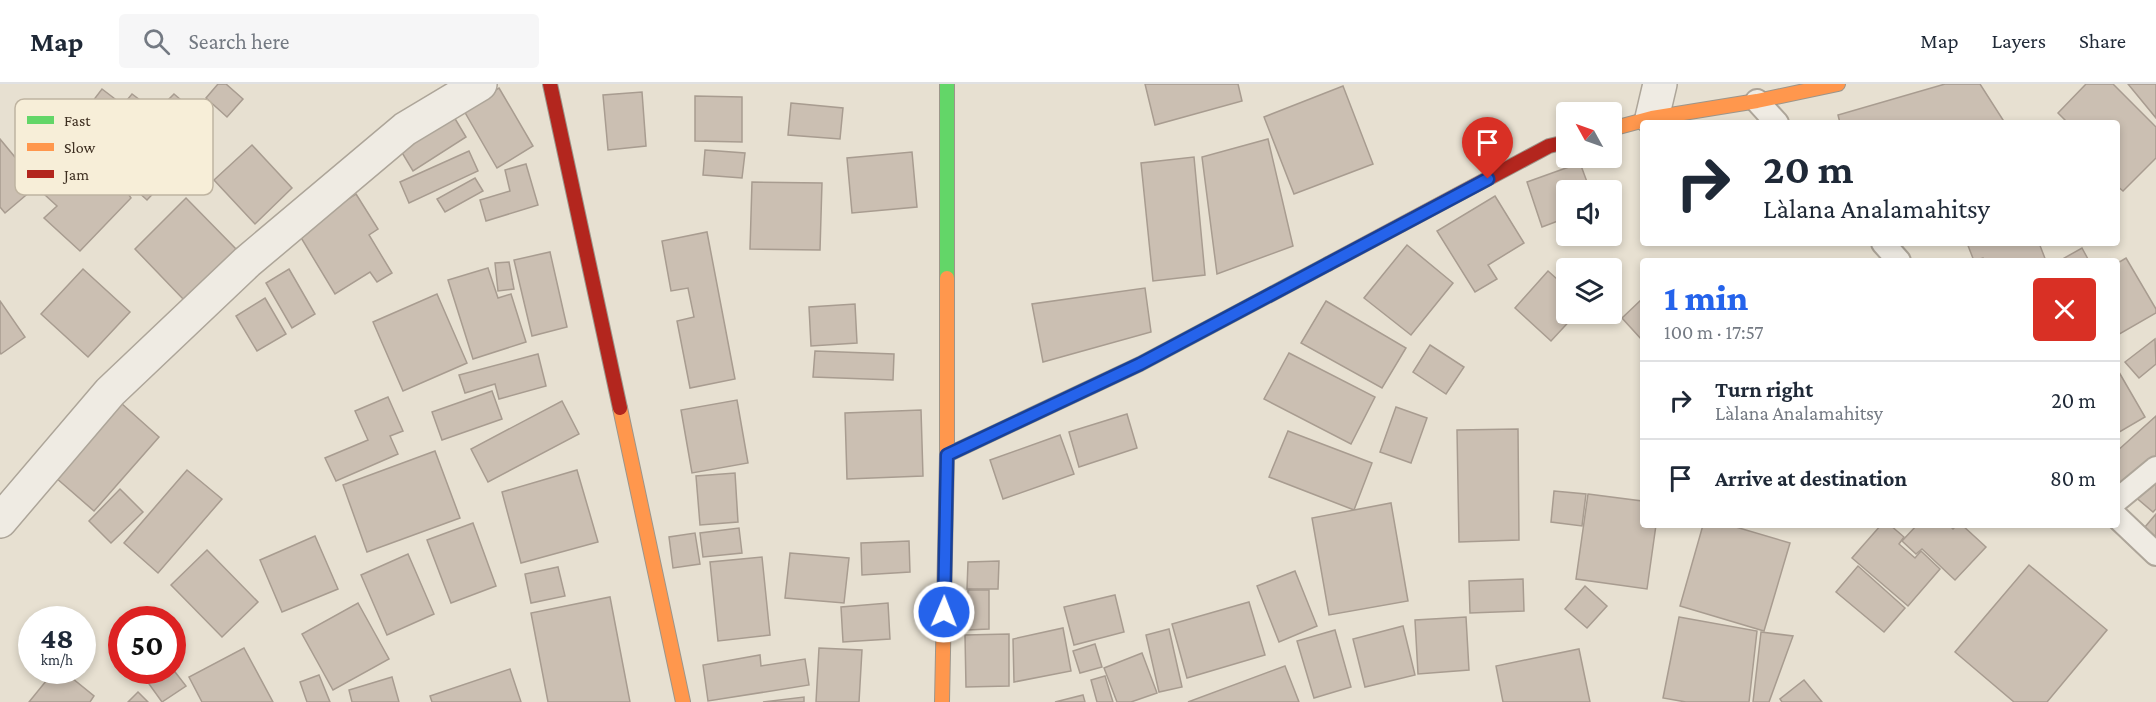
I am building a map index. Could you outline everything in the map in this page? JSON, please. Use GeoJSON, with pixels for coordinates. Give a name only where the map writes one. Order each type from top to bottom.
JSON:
{"type":"FeatureCollection","features":[{"type":"Feature","properties":{"kind":"main road"},"geometry":{"type":"LineString","coordinates":[[550,84],[683,702]]}},
{"type":"Feature","properties":{"kind":"main road"},"geometry":{"type":"LineString","coordinates":[[942,702],[947,455],[947,84]]}},
{"type":"Feature","properties":{"kind":"main road"},"geometry":{"type":"LineString","coordinates":[[1645,120],[1758,101],[1838,84]]}},
{"type":"Feature","properties":{"kind":"main road"},"geometry":{"type":"LineString","coordinates":[[1622,126],[1640,121]]}},
{"type":"Feature","properties":{"kind":"main road"},"geometry":{"type":"LineString","coordinates":[[947,455],[1140,364],[1549,146],[1556,144]]}},
{"type":"Feature","properties":{"kind":"street"},"geometry":{"type":"LineString","coordinates":[[0,521],[110,392],[247,262],[405,129],[480,84]]}},
{"type":"Feature","properties":{"kind":"street"},"geometry":{"type":"LineString","coordinates":[[1652,118],[1660,84]]}},
{"type":"Feature","properties":{"kind":"lane"},"geometry":{"type":"LineString","coordinates":[[1758,101],[1774,120]]}},
{"type":"Feature","properties":{"kind":"lane"},"geometry":{"type":"LineString","coordinates":[[1886,246],[1896,258]]}},
{"type":"Feature","properties":{"kind":"lane"},"geometry":{"type":"LineString","coordinates":[[2120,498],[2156,468]]}},
{"type":"Feature","properties":{"kind":"lane"},"geometry":{"type":"LineString","coordinates":[[2120,520],[2156,554]]}},
{"type":"Feature","properties":{"kind":"building"},"geometry":{"type":"Polygon","coordinates":[[[218,84],[226,84],[243,99],[227,117],[213,104],[213,99],[206,98],[218,84]]]}},
{"type":"Feature","properties":{"kind":"building"},"geometry":{"type":"Polygon","coordinates":[[[1145,84],[1238,84],[1242,101],[1155,125],[1145,84]]]}},
{"type":"Feature","properties":{"kind":"building"},"geometry":{"type":"Polygon","coordinates":[[[1945,84],[1980,84],[2003,120],[1839,120],[1838,115],[1945,84]]]}},
{"type":"Feature","properties":{"kind":"building"},"geometry":{"type":"Polygon","coordinates":[[[2086,84],[2113,84],[2156,127],[2156,158],[2123,191],[2120,188],[2120,120],[2065,120],[2058,113],[2086,84]]]}},
{"type":"Feature","properties":{"kind":"building"},"geometry":{"type":"Polygon","coordinates":[[[2128,84],[2156,84],[2156,118],[2128,84]]]}},
{"type":"Feature","properties":{"kind":"building"},"geometry":{"type":"Polygon","coordinates":[[[1343,86],[1373,164],[1294,194],[1264,117],[1343,86]]]}},
{"type":"Feature","properties":{"kind":"building"},"geometry":{"type":"Polygon","coordinates":[[[499,88],[533,146],[497,168],[463,109],[499,88]]]}},
{"type":"Feature","properties":{"kind":"building"},"geometry":{"type":"Polygon","coordinates":[[[102,89],[115,99],[94,99],[102,89]]]}},
{"type":"Feature","properties":{"kind":"building"},"geometry":{"type":"Polygon","coordinates":[[[642,92],[646,146],[608,150],[603,95],[642,92]]]}},
{"type":"Feature","properties":{"kind":"building"},"geometry":{"type":"Polygon","coordinates":[[[132,94],[139,99],[128,99],[132,94]]]}},
{"type":"Feature","properties":{"kind":"building"},"geometry":{"type":"Polygon","coordinates":[[[174,94],[180,99],[169,99],[174,94]]]}},
{"type":"Feature","properties":{"kind":"building"},"geometry":{"type":"Polygon","coordinates":[[[695,96],[742,97],[742,142],[695,141],[695,96]]]}},
{"type":"Feature","properties":{"kind":"building"},"geometry":{"type":"Polygon","coordinates":[[[791,103],[843,108],[840,139],[788,135],[791,103]]]}},
{"type":"Feature","properties":{"kind":"building"},"geometry":{"type":"Polygon","coordinates":[[[451,112],[466,137],[413,171],[398,146],[451,112]]]}},
{"type":"Feature","properties":{"kind":"building"},"geometry":{"type":"Polygon","coordinates":[[[0,139],[15,157],[15,195],[26,195],[5,213],[0,207],[0,139]]]}},
{"type":"Feature","properties":{"kind":"building"},"geometry":{"type":"Polygon","coordinates":[[[1268,139],[1293,246],[1217,274],[1202,157],[1268,139]]]}},
{"type":"Feature","properties":{"kind":"building"},"geometry":{"type":"Polygon","coordinates":[[[252,145],[292,188],[255,224],[214,180],[252,145]]]}},
{"type":"Feature","properties":{"kind":"building"},"geometry":{"type":"Polygon","coordinates":[[[705,150],[745,153],[742,178],[703,175],[705,150]]]}},
{"type":"Feature","properties":{"kind":"building"},"geometry":{"type":"Polygon","coordinates":[[[469,151],[478,171],[409,203],[400,182],[469,151]]]}},
{"type":"Feature","properties":{"kind":"building"},"geometry":{"type":"Polygon","coordinates":[[[912,152],[917,207],[852,213],[847,158],[912,152]]]}},
{"type":"Feature","properties":{"kind":"building"},"geometry":{"type":"Polygon","coordinates":[[[1194,157],[1205,275],[1153,281],[1141,163],[1194,157]]]}},
{"type":"Feature","properties":{"kind":"building"},"geometry":{"type":"Polygon","coordinates":[[[526,164],[538,205],[486,221],[480,200],[510,191],[505,170],[526,164]]]}},
{"type":"Feature","properties":{"kind":"building"},"geometry":{"type":"Polygon","coordinates":[[[1566,168],[1582,168],[1586,180],[1556,180],[1556,222],[1542,227],[1527,182],[1566,168]]]}},
{"type":"Feature","properties":{"kind":"building"},"geometry":{"type":"Polygon","coordinates":[[[475,178],[483,191],[445,212],[437,199],[475,178]]]}},
{"type":"Feature","properties":{"kind":"building"},"geometry":{"type":"Polygon","coordinates":[[[752,182],[822,183],[820,250],[750,249],[752,182]]]}},
{"type":"Feature","properties":{"kind":"building"},"geometry":{"type":"Polygon","coordinates":[[[356,194],[378,229],[369,235],[392,273],[377,282],[370,272],[335,294],[297,231],[356,194]]]}},
{"type":"Feature","properties":{"kind":"building"},"geometry":{"type":"Polygon","coordinates":[[[45,195],[129,195],[131,198],[80,251],[44,218],[57,206],[45,195]]]}},
{"type":"Feature","properties":{"kind":"building"},"geometry":{"type":"Polygon","coordinates":[[[142,195],[152,195],[147,200],[142,195]]]}},
{"type":"Feature","properties":{"kind":"building"},"geometry":{"type":"Polygon","coordinates":[[[1495,196],[1524,243],[1488,265],[1497,279],[1475,292],[1437,231],[1495,196]]]}},
{"type":"Feature","properties":{"kind":"building"},"geometry":{"type":"Polygon","coordinates":[[[186,198],[236,249],[184,300],[135,249],[186,198]]]}},
{"type":"Feature","properties":{"kind":"building"},"geometry":{"type":"Polygon","coordinates":[[[707,232],[735,379],[690,388],[677,321],[694,317],[688,288],[671,291],[662,241],[707,232]]]}},
{"type":"Feature","properties":{"kind":"building"},"geometry":{"type":"Polygon","coordinates":[[[1407,245],[1453,283],[1411,335],[1364,298],[1407,245]]]}},
{"type":"Feature","properties":{"kind":"building"},"geometry":{"type":"Polygon","coordinates":[[[1968,246],[2040,246],[2045,258],[1983,258],[1973,258],[1968,246]]]}},
{"type":"Feature","properties":{"kind":"building"},"geometry":{"type":"Polygon","coordinates":[[[2082,248],[2087,258],[2064,258],[2082,248]]]}},
{"type":"Feature","properties":{"kind":"building"},"geometry":{"type":"Polygon","coordinates":[[[550,252],[567,327],[532,336],[514,260],[550,252]]]}},
{"type":"Feature","properties":{"kind":"building"},"geometry":{"type":"Polygon","coordinates":[[[2126,258],[2156,309],[2156,313],[2120,334],[2120,262],[2126,258]]]}},
{"type":"Feature","properties":{"kind":"building"},"geometry":{"type":"Polygon","coordinates":[[[509,262],[514,289],[498,291],[495,263],[509,262]]]}},
{"type":"Feature","properties":{"kind":"building"},"geometry":{"type":"Polygon","coordinates":[[[488,268],[498,298],[511,294],[526,342],[473,359],[448,280],[488,268]]]}},
{"type":"Feature","properties":{"kind":"building"},"geometry":{"type":"Polygon","coordinates":[[[83,269],[130,312],[88,357],[41,314],[83,269]]]}},
{"type":"Feature","properties":{"kind":"building"},"geometry":{"type":"Polygon","coordinates":[[[289,269],[315,314],[292,328],[266,283],[289,269]]]}},
{"type":"Feature","properties":{"kind":"building"},"geometry":{"type":"Polygon","coordinates":[[[1548,271],[1556,278],[1556,324],[1567,324],[1551,341],[1515,308],[1548,271]]]}},
{"type":"Feature","properties":{"kind":"building"},"geometry":{"type":"Polygon","coordinates":[[[1145,288],[1151,332],[1043,362],[1032,304],[1145,288]]]}},
{"type":"Feature","properties":{"kind":"building"},"geometry":{"type":"Polygon","coordinates":[[[437,294],[467,363],[403,391],[373,322],[437,294]]]}},
{"type":"Feature","properties":{"kind":"building"},"geometry":{"type":"Polygon","coordinates":[[[265,298],[286,334],[257,351],[236,316],[265,298]]]}},
{"type":"Feature","properties":{"kind":"building"},"geometry":{"type":"Polygon","coordinates":[[[0,301],[25,337],[1,354],[0,352],[0,301]]]}},
{"type":"Feature","properties":{"kind":"building"},"geometry":{"type":"Polygon","coordinates":[[[1326,301],[1406,348],[1382,388],[1301,343],[1326,301]]]}},
{"type":"Feature","properties":{"kind":"building"},"geometry":{"type":"Polygon","coordinates":[[[1640,301],[1640,338],[1622,318],[1640,301]]]}},
{"type":"Feature","properties":{"kind":"building"},"geometry":{"type":"Polygon","coordinates":[[[855,304],[857,343],[811,346],[809,307],[855,304]]]}},
{"type":"Feature","properties":{"kind":"building"},"geometry":{"type":"Polygon","coordinates":[[[2155,339],[2156,364],[2139,378],[2125,362],[2155,339]]]}},
{"type":"Feature","properties":{"kind":"building"},"geometry":{"type":"Polygon","coordinates":[[[1430,345],[1464,367],[1446,394],[1413,372],[1430,345]]]}},
{"type":"Feature","properties":{"kind":"building"},"geometry":{"type":"Polygon","coordinates":[[[815,351],[894,354],[893,380],[813,377],[815,351]]]}},
{"type":"Feature","properties":{"kind":"building"},"geometry":{"type":"Polygon","coordinates":[[[1289,353],[1375,397],[1351,444],[1264,399],[1289,353]]]}},
{"type":"Feature","properties":{"kind":"building"},"geometry":{"type":"Polygon","coordinates":[[[538,354],[546,386],[499,399],[495,384],[465,393],[459,375],[538,354]]]}},
{"type":"Feature","properties":{"kind":"building"},"geometry":{"type":"Polygon","coordinates":[[[2120,374],[2145,417],[2120,432],[2120,374]]]}},
{"type":"Feature","properties":{"kind":"building"},"geometry":{"type":"Polygon","coordinates":[[[492,391],[502,419],[442,440],[432,412],[492,391]]]}},
{"type":"Feature","properties":{"kind":"building"},"geometry":{"type":"Polygon","coordinates":[[[388,397],[403,431],[390,436],[398,454],[336,481],[325,458],[368,440],[355,411],[388,397]]]}},
{"type":"Feature","properties":{"kind":"building"},"geometry":{"type":"Polygon","coordinates":[[[737,400],[748,463],[692,473],[681,410],[737,400]]]}},
{"type":"Feature","properties":{"kind":"building"},"geometry":{"type":"Polygon","coordinates":[[[562,401],[579,434],[488,482],[471,449],[562,401]]]}},
{"type":"Feature","properties":{"kind":"building"},"geometry":{"type":"Polygon","coordinates":[[[121,403],[159,437],[94,511],[55,477],[121,403]]]}},
{"type":"Feature","properties":{"kind":"building"},"geometry":{"type":"Polygon","coordinates":[[[1396,407],[1427,418],[1411,463],[1380,452],[1396,407]]]}},
{"type":"Feature","properties":{"kind":"building"},"geometry":{"type":"Polygon","coordinates":[[[921,410],[923,476],[847,479],[845,413],[921,410]]]}},
{"type":"Feature","properties":{"kind":"building"},"geometry":{"type":"Polygon","coordinates":[[[1127,414],[1137,448],[1079,467],[1069,432],[1127,414]]]}},
{"type":"Feature","properties":{"kind":"building"},"geometry":{"type":"Polygon","coordinates":[[[2156,416],[2156,465],[2125,492],[2120,487],[2120,448],[2156,416]]]}},
{"type":"Feature","properties":{"kind":"building"},"geometry":{"type":"Polygon","coordinates":[[[1518,429],[1519,540],[1459,542],[1457,430],[1518,429]]]}},
{"type":"Feature","properties":{"kind":"building"},"geometry":{"type":"Polygon","coordinates":[[[1288,431],[1372,463],[1354,510],[1269,477],[1288,431]]]}},
{"type":"Feature","properties":{"kind":"building"},"geometry":{"type":"Polygon","coordinates":[[[1060,435],[1074,474],[1003,499],[990,460],[1060,435]]]}},
{"type":"Feature","properties":{"kind":"building"},"geometry":{"type":"Polygon","coordinates":[[[435,451],[460,518],[367,552],[343,485],[435,451]]]}},
{"type":"Feature","properties":{"kind":"building"},"geometry":{"type":"Polygon","coordinates":[[[187,470],[222,499],[158,573],[124,543],[187,470]]]}},
{"type":"Feature","properties":{"kind":"building"},"geometry":{"type":"Polygon","coordinates":[[[577,470],[598,542],[521,563],[502,492],[577,470]]]}},
{"type":"Feature","properties":{"kind":"building"},"geometry":{"type":"Polygon","coordinates":[[[735,473],[738,522],[700,525],[696,476],[735,473]]]}},
{"type":"Feature","properties":{"kind":"building"},"geometry":{"type":"Polygon","coordinates":[[[2156,474],[2156,509],[2153,512],[2133,495],[2156,474]]]}},
{"type":"Feature","properties":{"kind":"building"},"geometry":{"type":"Polygon","coordinates":[[[120,489],[143,512],[111,543],[89,521],[120,489]]]}},
{"type":"Feature","properties":{"kind":"building"},"geometry":{"type":"Polygon","coordinates":[[[1554,491],[1586,494],[1582,526],[1551,522],[1554,491]]]}},
{"type":"Feature","properties":{"kind":"building"},"geometry":{"type":"Polygon","coordinates":[[[1588,494],[1640,501],[1640,528],[1656,528],[1647,589],[1576,579],[1588,494]]]}},
{"type":"Feature","properties":{"kind":"building"},"geometry":{"type":"Polygon","coordinates":[[[1391,503],[1408,601],[1329,615],[1312,518],[1391,503]]]}},
{"type":"Feature","properties":{"kind":"building"},"geometry":{"type":"Polygon","coordinates":[[[2156,514],[2156,537],[2145,527],[2156,514]]]}},
{"type":"Feature","properties":{"kind":"building"},"geometry":{"type":"Polygon","coordinates":[[[473,523],[496,586],[451,603],[427,540],[473,523]]]}},
{"type":"Feature","properties":{"kind":"building"},"geometry":{"type":"Polygon","coordinates":[[[739,528],[742,553],[703,557],[700,533],[739,528]]]}},
{"type":"Feature","properties":{"kind":"building"},"geometry":{"type":"Polygon","coordinates":[[[1702,528],[1739,528],[1790,543],[1764,631],[1680,606],[1702,528]]]}},
{"type":"Feature","properties":{"kind":"building"},"geometry":{"type":"Polygon","coordinates":[[[1878,528],[1894,528],[1904,537],[1899,544],[1915,558],[1921,551],[1940,569],[1908,606],[1852,558],[1878,528]]]}},
{"type":"Feature","properties":{"kind":"building"},"geometry":{"type":"Polygon","coordinates":[[[1914,528],[1965,528],[1986,547],[1955,580],[1922,549],[1916,554],[1902,541],[1914,528]]]}},
{"type":"Feature","properties":{"kind":"building"},"geometry":{"type":"Polygon","coordinates":[[[695,533],[700,564],[673,568],[669,537],[695,533]]]}},
{"type":"Feature","properties":{"kind":"building"},"geometry":{"type":"Polygon","coordinates":[[[315,536],[338,589],[282,612],[260,560],[315,536]]]}},
{"type":"Feature","properties":{"kind":"building"},"geometry":{"type":"Polygon","coordinates":[[[909,541],[910,572],[862,575],[861,543],[909,541]]]}},
{"type":"Feature","properties":{"kind":"building"},"geometry":{"type":"Polygon","coordinates":[[[207,550],[258,602],[222,637],[171,585],[207,550]]]}},
{"type":"Feature","properties":{"kind":"building"},"geometry":{"type":"Polygon","coordinates":[[[790,553],[849,558],[844,603],[785,598],[790,553]]]}},
{"type":"Feature","properties":{"kind":"building"},"geometry":{"type":"Polygon","coordinates":[[[408,554],[434,614],[387,635],[361,575],[408,554]]]}},
{"type":"Feature","properties":{"kind":"building"},"geometry":{"type":"Polygon","coordinates":[[[762,557],[770,635],[718,641],[710,562],[762,557]]]}},
{"type":"Feature","properties":{"kind":"building"},"geometry":{"type":"Polygon","coordinates":[[[999,561],[998,589],[967,589],[968,562],[999,561]]]}},
{"type":"Feature","properties":{"kind":"building"},"geometry":{"type":"Polygon","coordinates":[[[2029,565],[2107,630],[2047,702],[2014,702],[1955,652],[2029,565]]]}},
{"type":"Feature","properties":{"kind":"building"},"geometry":{"type":"Polygon","coordinates":[[[1858,566],[1905,608],[1884,632],[1836,592],[1858,566]]]}},
{"type":"Feature","properties":{"kind":"building"},"geometry":{"type":"Polygon","coordinates":[[[558,567],[565,596],[531,603],[525,574],[558,567]]]}},
{"type":"Feature","properties":{"kind":"building"},"geometry":{"type":"Polygon","coordinates":[[[1295,571],[1317,626],[1279,642],[1257,586],[1295,571]]]}},
{"type":"Feature","properties":{"kind":"building"},"geometry":{"type":"Polygon","coordinates":[[[1523,579],[1524,611],[1470,613],[1469,581],[1523,579]]]}},
{"type":"Feature","properties":{"kind":"building"},"geometry":{"type":"Polygon","coordinates":[[[1585,586],[1607,606],[1587,628],[1565,609],[1585,586]]]}},
{"type":"Feature","properties":{"kind":"building"},"geometry":{"type":"Polygon","coordinates":[[[968,590],[989,590],[989,629],[967,630],[968,590]]]}},
{"type":"Feature","properties":{"kind":"building"},"geometry":{"type":"Polygon","coordinates":[[[1115,595],[1124,632],[1074,645],[1064,607],[1115,595]]]}},
{"type":"Feature","properties":{"kind":"building"},"geometry":{"type":"Polygon","coordinates":[[[610,597],[630,702],[548,702],[531,613],[610,597]]]}},
{"type":"Feature","properties":{"kind":"building"},"geometry":{"type":"Polygon","coordinates":[[[1249,602],[1265,655],[1187,678],[1172,624],[1249,602]]]}},
{"type":"Feature","properties":{"kind":"building"},"geometry":{"type":"Polygon","coordinates":[[[358,603],[389,659],[333,690],[302,634],[358,603]]]}},
{"type":"Feature","properties":{"kind":"building"},"geometry":{"type":"Polygon","coordinates":[[[888,603],[890,639],[843,642],[841,607],[888,603]]]}},
{"type":"Feature","properties":{"kind":"building"},"geometry":{"type":"Polygon","coordinates":[[[1466,617],[1469,670],[1418,674],[1415,620],[1466,617]]]}},
{"type":"Feature","properties":{"kind":"building"},"geometry":{"type":"Polygon","coordinates":[[[1679,617],[1757,631],[1749,702],[1686,702],[1663,698],[1679,617]]]}},
{"type":"Feature","properties":{"kind":"building"},"geometry":{"type":"Polygon","coordinates":[[[1403,626],[1415,675],[1365,687],[1353,639],[1403,626]]]}},
{"type":"Feature","properties":{"kind":"building"},"geometry":{"type":"Polygon","coordinates":[[[1063,628],[1071,671],[1014,682],[1013,639],[1063,628]]]}},
{"type":"Feature","properties":{"kind":"building"},"geometry":{"type":"Polygon","coordinates":[[[1169,629],[1182,687],[1159,692],[1146,635],[1169,629]]]}},
{"type":"Feature","properties":{"kind":"building"},"geometry":{"type":"Polygon","coordinates":[[[1335,630],[1351,687],[1314,698],[1297,641],[1335,630]]]}},
{"type":"Feature","properties":{"kind":"building"},"geometry":{"type":"Polygon","coordinates":[[[1761,632],[1793,636],[1769,702],[1753,702],[1761,632]]]}},
{"type":"Feature","properties":{"kind":"building"},"geometry":{"type":"Polygon","coordinates":[[[1009,634],[1009,686],[966,687],[965,635],[1009,634]]]}},
{"type":"Feature","properties":{"kind":"building"},"geometry":{"type":"Polygon","coordinates":[[[1095,644],[1102,667],[1080,673],[1073,651],[1095,644]]]}},
{"type":"Feature","properties":{"kind":"building"},"geometry":{"type":"Polygon","coordinates":[[[244,648],[273,702],[202,702],[189,677],[244,648]]]}},
{"type":"Feature","properties":{"kind":"building"},"geometry":{"type":"Polygon","coordinates":[[[819,648],[862,650],[859,702],[816,702],[819,648]]]}},
{"type":"Feature","properties":{"kind":"building"},"geometry":{"type":"Polygon","coordinates":[[[1579,649],[1590,702],[1503,702],[1496,666],[1579,649]]]}},
{"type":"Feature","properties":{"kind":"building"},"geometry":{"type":"Polygon","coordinates":[[[1142,653],[1157,693],[1131,702],[1117,702],[1104,668],[1142,653]]]}},
{"type":"Feature","properties":{"kind":"building"},"geometry":{"type":"Polygon","coordinates":[[[760,655],[761,666],[805,659],[809,685],[708,701],[703,665],[760,655]]]}},
{"type":"Feature","properties":{"kind":"building"},"geometry":{"type":"Polygon","coordinates":[[[1285,666],[1299,702],[1188,702],[1285,666]]]}},
{"type":"Feature","properties":{"kind":"building"},"geometry":{"type":"Polygon","coordinates":[[[510,669],[521,702],[432,702],[430,696],[510,669]]]}},
{"type":"Feature","properties":{"kind":"building"},"geometry":{"type":"Polygon","coordinates":[[[319,675],[330,702],[307,702],[300,682],[319,675]]]}},
{"type":"Feature","properties":{"kind":"building"},"geometry":{"type":"Polygon","coordinates":[[[1105,676],[1113,702],[1097,702],[1091,680],[1105,676]]]}},
{"type":"Feature","properties":{"kind":"building"},"geometry":{"type":"Polygon","coordinates":[[[392,677],[399,702],[352,702],[349,690],[392,677]]]}},
{"type":"Feature","properties":{"kind":"building"},"geometry":{"type":"Polygon","coordinates":[[[1804,680],[1822,702],[1782,702],[1780,699],[1804,680]]]}},
{"type":"Feature","properties":{"kind":"building"},"geometry":{"type":"Polygon","coordinates":[[[44,684],[79,684],[94,696],[90,702],[29,702],[44,684]]]}},
{"type":"Feature","properties":{"kind":"building"},"geometry":{"type":"Polygon","coordinates":[[[149,684],[184,684],[186,686],[162,702],[149,684]]]}},
{"type":"Feature","properties":{"kind":"building"},"geometry":{"type":"Polygon","coordinates":[[[138,692],[148,702],[128,702],[138,692]]]}},
{"type":"Feature","properties":{"kind":"building"},"geometry":{"type":"Polygon","coordinates":[[[1083,695],[1085,702],[1055,702],[1083,695]]]}},
{"type":"Feature","properties":{"kind":"building"},"geometry":{"type":"Polygon","coordinates":[[[804,697],[804,702],[763,702],[804,697]]]}},
{"type":"Feature","properties":{"kind":"traffic: fast"},"geometry":{"type":"LineString","coordinates":[[947,84],[947,278]]}},
{"type":"Feature","properties":{"kind":"traffic: fast"},"geometry":{"type":"LineString","coordinates":[[947,455],[1140,364],[1328,264]]}},
{"type":"Feature","properties":{"kind":"traffic: slow"},"geometry":{"type":"LineString","coordinates":[[1645,120],[1757,101],[1838,84]]}},
{"type":"Feature","properties":{"kind":"traffic: slow"},"geometry":{"type":"LineString","coordinates":[[1622,126],[1640,121]]}},
{"type":"Feature","properties":{"kind":"traffic: slow"},"geometry":{"type":"LineString","coordinates":[[942,702],[947,455],[947,278]]}},
{"type":"Feature","properties":{"kind":"traffic: slow"},"geometry":{"type":"LineString","coordinates":[[620,408],[683,702]]}},
{"type":"Feature","properties":{"kind":"traffic: jam"},"geometry":{"type":"LineString","coordinates":[[550,84],[620,408]]}},
{"type":"Feature","properties":{"kind":"traffic: jam"},"geometry":{"type":"LineString","coordinates":[[1328,264],[1556,144]]}},
{"type":"Feature","properties":{"kind":"route"},"geometry":{"type":"LineString","coordinates":[[944,612],[947,455],[1140,364],[1488,179]]}}]}
